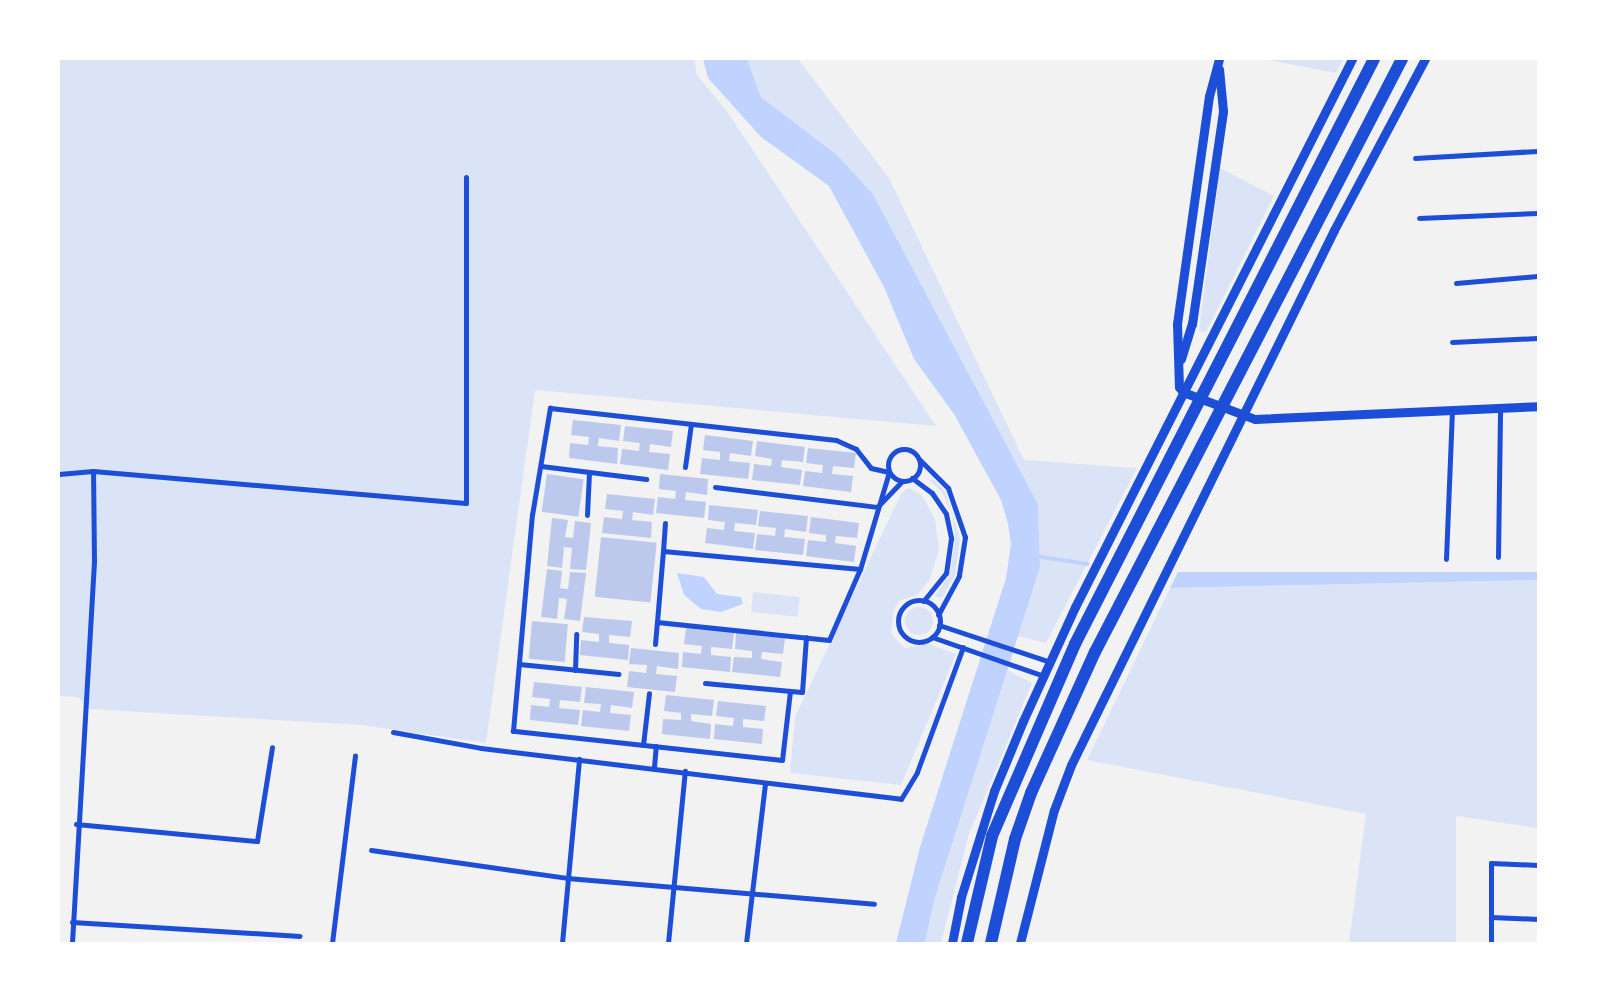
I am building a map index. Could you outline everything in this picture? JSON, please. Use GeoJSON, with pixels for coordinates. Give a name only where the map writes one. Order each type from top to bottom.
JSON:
{"type":"FeatureCollection","features":[{"type":"Feature","properties":{"kind":"highway"},"geometry":{"type":"LineString","coordinates":[[968,943],[992,836],[1034,731],[1374,59]]}},
{"type":"Feature","properties":{"kind":"highway"},"geometry":{"type":"LineString","coordinates":[[991,943],[1015,839],[1031,793],[1095,652],[1402,59]]}},
{"type":"Feature","properties":{"kind":"street"},"geometry":{"type":"LineString","coordinates":[[952,943],[961,897],[994,791],[1039,674],[1050,662],[1183,392],[1352,59]]}},
{"type":"Feature","properties":{"kind":"street"},"geometry":{"type":"LineString","coordinates":[[1020,943],[1054,810],[1071,765],[1246,417],[1334,230],[1425,59]]}},
{"type":"Feature","properties":{"kind":"street"},"geometry":{"type":"LineString","coordinates":[[1183,392],[1178,368],[1177,324],[1209,96],[1218,61]]}},
{"type":"Feature","properties":{"kind":"street"},"geometry":{"type":"LineString","coordinates":[[1178,368],[1192,324],[1223,111],[1218,61]]}},
{"type":"Feature","properties":{"kind":"street"},"geometry":{"type":"LineString","coordinates":[[1415,158],[1538,151]]}},
{"type":"Feature","properties":{"kind":"street"},"geometry":{"type":"LineString","coordinates":[[59,474],[93,471],[466,503],[466,176]]}},
{"type":"Feature","properties":{"kind":"street"},"geometry":{"type":"LineString","coordinates":[[1419,218],[1538,213]]}},
{"type":"Feature","properties":{"kind":"street"},"geometry":{"type":"LineString","coordinates":[[1456,283],[1538,276]]}},
{"type":"Feature","properties":{"kind":"street"},"geometry":{"type":"LineString","coordinates":[[1452,342],[1538,338]]}},
{"type":"Feature","properties":{"kind":"street"},"geometry":{"type":"LineString","coordinates":[[1183,392],[1246,417],[1452,411],[1538,406]]}},
{"type":"Feature","properties":{"kind":"street"},"geometry":{"type":"LineString","coordinates":[[790,691],[782,760],[513,731],[541,466],[550,408],[836,440],[856,449],[872,468],[889,472],[902,481]]}},
{"type":"Feature","properties":{"kind":"street"},"geometry":{"type":"LineString","coordinates":[[1498,557],[1500,409]]}},
{"type":"Feature","properties":{"kind":"street"},"geometry":{"type":"LineString","coordinates":[[1446,559],[1452,411]]}},
{"type":"Feature","properties":{"kind":"street"},"geometry":{"type":"LineString","coordinates":[[685,467],[691,424]]}},
{"type":"Feature","properties":{"kind":"street"},"geometry":{"type":"LineString","coordinates":[[657,622],[829,640],[860,568],[889,472],[888,461],[898,450],[914,451],[920,460],[948,488],[965,537],[959,576],[938,614],[939,625],[932,637]]}},
{"type":"Feature","properties":{"kind":"street"},"geometry":{"type":"LineString","coordinates":[[877,507],[902,481],[912,478],[920,460]]}},
{"type":"Feature","properties":{"kind":"street"},"geometry":{"type":"LineString","coordinates":[[541,466],[646,479]]}},
{"type":"Feature","properties":{"kind":"street"},"geometry":{"type":"LineString","coordinates":[[72,943],[76,824],[94,562],[93,471]]}},
{"type":"Feature","properties":{"kind":"street"},"geometry":{"type":"LineString","coordinates":[[587,515],[589,473]]}},
{"type":"Feature","properties":{"kind":"street"},"geometry":{"type":"LineString","coordinates":[[912,478],[932,493],[946,514],[950,538],[946,573],[923,601],[904,607],[898,626],[912,641],[932,637],[1039,674]]}},
{"type":"Feature","properties":{"kind":"street"},"geometry":{"type":"LineString","coordinates":[[715,487],[877,507]]}},
{"type":"Feature","properties":{"kind":"street"},"geometry":{"type":"LineString","coordinates":[[655,644],[666,523]]}},
{"type":"Feature","properties":{"kind":"street"},"geometry":{"type":"LineString","coordinates":[[663,551],[860,568]]}},
{"type":"Feature","properties":{"kind":"street"},"geometry":{"type":"LineString","coordinates":[[923,601],[938,614]]}},
{"type":"Feature","properties":{"kind":"street"},"geometry":{"type":"LineString","coordinates":[[939,625],[1050,662]]}},
{"type":"Feature","properties":{"kind":"street"},"geometry":{"type":"LineString","coordinates":[[575,670],[576,634]]}},
{"type":"Feature","properties":{"kind":"street"},"geometry":{"type":"LineString","coordinates":[[705,683],[802,692],[806,637]]}},
{"type":"Feature","properties":{"kind":"street"},"geometry":{"type":"LineString","coordinates":[[393,732],[765,783],[906,796],[965,648]]}},
{"type":"Feature","properties":{"kind":"street"},"geometry":{"type":"LineString","coordinates":[[519,664],[619,674]]}},
{"type":"Feature","properties":{"kind":"street"},"geometry":{"type":"LineString","coordinates":[[643,745],[649,693]]}},
{"type":"Feature","properties":{"kind":"street"},"geometry":{"type":"LineString","coordinates":[[654,767],[656,746]]}},
{"type":"Feature","properties":{"kind":"street"},"geometry":{"type":"LineString","coordinates":[[76,824],[257,841],[272,748]]}},
{"type":"Feature","properties":{"kind":"street"},"geometry":{"type":"LineString","coordinates":[[332,943],[355,754]]}},
{"type":"Feature","properties":{"kind":"street"},"geometry":{"type":"LineString","coordinates":[[562,943],[579,759]]}},
{"type":"Feature","properties":{"kind":"street"},"geometry":{"type":"LineString","coordinates":[[668,943],[685,771]]}},
{"type":"Feature","properties":{"kind":"street"},"geometry":{"type":"LineString","coordinates":[[746,943],[754,892],[765,783]]}},
{"type":"Feature","properties":{"kind":"street"},"geometry":{"type":"LineString","coordinates":[[371,850],[567,878],[754,892],[874,904]]}},
{"type":"Feature","properties":{"kind":"street"},"geometry":{"type":"LineString","coordinates":[[1492,943],[1491,863],[1538,865]]}},
{"type":"Feature","properties":{"kind":"street"},"geometry":{"type":"LineString","coordinates":[[1491,917],[1538,919]]}},
{"type":"Feature","properties":{"kind":"street"},"geometry":{"type":"LineString","coordinates":[[72,922],[300,936]]}},
{"type":"Feature","properties":{"kind":"shaded area"},"geometry":{"type":"Polygon","coordinates":[[[59,59],[694,59],[697,75],[726,110],[936,426],[535,390],[486,743],[362,725],[89,709],[78,697],[59,696],[59,59]]]}},
{"type":"Feature","properties":{"kind":"shaded area"},"geometry":{"type":"Polygon","coordinates":[[[747,59],[798,59],[889,178],[1024,460],[1137,468],[1046,643],[1018,636],[1040,567],[1038,504],[873,194],[837,155],[761,97],[747,59]]]}},
{"type":"Feature","properties":{"kind":"shaded area"},"geometry":{"type":"Polygon","coordinates":[[[1263,59],[1343,59],[1336,73],[1263,59]]]}},
{"type":"Feature","properties":{"kind":"shaded area"},"geometry":{"type":"Polygon","coordinates":[[[1220,168],[1274,196],[1206,332],[1199,331],[1220,168]]]}},
{"type":"Feature","properties":{"kind":"shaded area"},"geometry":{"type":"Polygon","coordinates":[[[932,478],[945,491],[960,538],[955,575],[942,598],[935,596],[950,574],[955,538],[952,514],[942,492],[930,481],[932,478]]]}},
{"type":"Feature","properties":{"kind":"shaded area"},"geometry":{"type":"Polygon","coordinates":[[[908,488],[921,494],[935,519],[939,550],[930,579],[917,595],[899,601],[894,610],[891,634],[905,648],[929,644],[956,654],[901,785],[790,773],[795,717],[901,494],[908,488]]]}},
{"type":"Feature","properties":{"kind":"shaded area"},"geometry":{"type":"Polygon","coordinates":[[[1538,580],[1538,828],[1456,816],[1456,943],[1349,943],[1366,814],[1087,760],[1170,588],[1538,580]]]}},
{"type":"Feature","properties":{"kind":"shaded area"},"geometry":{"type":"Polygon","coordinates":[[[753,592],[800,597],[798,617],[751,612],[753,592]]]}},
{"type":"Feature","properties":{"kind":"shaded area"},"geometry":{"type":"Polygon","coordinates":[[[919,607],[929,611],[933,621],[929,631],[919,635],[909,631],[905,621],[909,611],[919,607]]]}},
{"type":"Feature","properties":{"kind":"shaded area"},"geometry":{"type":"Polygon","coordinates":[[[1007,670],[1032,683],[969,834],[941,943],[925,943],[934,901],[1007,670]]]}},
{"type":"Feature","properties":{"kind":"water"},"geometry":{"type":"Polygon","coordinates":[[[703,59],[747,59],[761,97],[837,155],[873,194],[1038,504],[1040,567],[934,901],[925,943],[896,943],[920,847],[1006,578],[1011,544],[1008,524],[1001,500],[954,414],[914,359],[884,287],[829,186],[761,137],[708,78],[703,59]]]}},
{"type":"Feature","properties":{"kind":"water"},"geometry":{"type":"Polygon","coordinates":[[[1178,572],[1538,572],[1538,580],[1170,588],[1178,572]]]}},
{"type":"Feature","properties":{"kind":"water"},"geometry":{"type":"Polygon","coordinates":[[[677,573],[704,577],[717,594],[741,597],[743,604],[721,612],[701,609],[684,595],[677,573]]]}},
{"type":"Feature","properties":{"kind":"building"},"geometry":{"type":"Polygon","coordinates":[[[573,420],[621,425],[619,441],[599,438],[598,446],[618,448],[617,464],[569,458],[570,443],[588,445],[589,437],[571,435],[573,420]]]}},
{"type":"Feature","properties":{"kind":"building"},"geometry":{"type":"Polygon","coordinates":[[[625,426],[673,431],[671,447],[650,444],[649,452],[670,454],[668,470],[620,464],[622,449],[639,451],[640,443],[623,441],[625,426]]]}},
{"type":"Feature","properties":{"kind":"building"},"geometry":{"type":"Polygon","coordinates":[[[705,435],[753,441],[751,456],[730,453],[729,461],[750,463],[748,479],[700,474],[702,458],[720,460],[720,452],[703,450],[705,435]]]}},
{"type":"Feature","properties":{"kind":"building"},"geometry":{"type":"Polygon","coordinates":[[[757,441],[805,447],[803,462],[782,460],[781,467],[802,470],[800,485],[752,480],[754,464],[771,466],[772,459],[755,456],[757,441]]]}},
{"type":"Feature","properties":{"kind":"building"},"geometry":{"type":"Polygon","coordinates":[[[808,448],[856,453],[854,468],[833,466],[832,474],[853,476],[851,492],[803,486],[805,471],[822,473],[823,465],[806,463],[808,448]]]}},
{"type":"Feature","properties":{"kind":"building"},"geometry":{"type":"Polygon","coordinates":[[[547,474],[584,479],[578,517],[542,512],[547,474]]]}},
{"type":"Feature","properties":{"kind":"building"},"geometry":{"type":"Polygon","coordinates":[[[660,474],[708,479],[707,495],[686,492],[685,500],[706,502],[704,518],[656,513],[658,497],[675,499],[676,491],[659,489],[660,474]]]}},
{"type":"Feature","properties":{"kind":"building"},"geometry":{"type":"Polygon","coordinates":[[[607,494],[655,499],[653,515],[633,512],[632,520],[652,522],[651,538],[602,533],[604,517],[622,519],[623,511],[605,509],[607,494]]]}},
{"type":"Feature","properties":{"kind":"building"},"geometry":{"type":"Polygon","coordinates":[[[709,505],[758,510],[756,525],[735,523],[734,531],[755,533],[753,549],[705,543],[707,528],[724,530],[725,522],[708,520],[709,505]]]}},
{"type":"Feature","properties":{"kind":"building"},"geometry":{"type":"Polygon","coordinates":[[[760,511],[808,516],[806,532],[785,529],[784,537],[805,539],[803,555],[755,550],[757,534],[775,536],[776,528],[758,526],[760,511]]]}},
{"type":"Feature","properties":{"kind":"building"},"geometry":{"type":"Polygon","coordinates":[[[811,517],[859,523],[857,538],[836,536],[835,543],[856,546],[854,562],[806,556],[808,540],[826,542],[826,535],[809,533],[811,517]]]}},
{"type":"Feature","properties":{"kind":"building"},"geometry":{"type":"Polygon","coordinates":[[[552,518],[568,520],[565,537],[573,538],[575,521],[591,523],[586,570],[570,569],[572,548],[564,547],[562,568],[547,566],[552,518]]]}},
{"type":"Feature","properties":{"kind":"building"},"geometry":{"type":"Polygon","coordinates":[[[601,537],[657,543],[650,603],[595,597],[601,537]]]}},
{"type":"Feature","properties":{"kind":"building"},"geometry":{"type":"Polygon","coordinates":[[[547,569],[562,571],[560,588],[568,589],[570,572],[586,573],[580,621],[564,619],[567,599],[559,598],[557,619],[541,617],[547,569]]]}},
{"type":"Feature","properties":{"kind":"building"},"geometry":{"type":"Polygon","coordinates":[[[584,617],[632,621],[630,637],[609,635],[609,643],[629,645],[628,660],[580,655],[581,640],[599,642],[599,634],[582,632],[584,617]]]}},
{"type":"Feature","properties":{"kind":"building"},"geometry":{"type":"Polygon","coordinates":[[[532,621],[568,624],[565,662],[529,659],[532,621]]]}},
{"type":"Feature","properties":{"kind":"building"},"geometry":{"type":"Polygon","coordinates":[[[686,628],[734,633],[732,649],[711,647],[711,655],[731,657],[730,672],[682,667],[683,652],[701,654],[702,646],[684,644],[686,628]]]}},
{"type":"Feature","properties":{"kind":"building"},"geometry":{"type":"Polygon","coordinates":[[[736,633],[785,638],[783,654],[762,652],[761,659],[782,662],[780,677],[732,672],[734,657],[752,658],[752,651],[735,649],[736,633]]]}},
{"type":"Feature","properties":{"kind":"building"},"geometry":{"type":"Polygon","coordinates":[[[631,648],[679,653],[678,669],[657,666],[656,674],[677,676],[675,692],[627,687],[629,671],[646,673],[647,665],[629,664],[631,648]]]}},
{"type":"Feature","properties":{"kind":"building"},"geometry":{"type":"Polygon","coordinates":[[[534,682],[582,687],[580,702],[560,700],[559,708],[580,710],[578,725],[530,720],[531,705],[549,707],[550,699],[532,697],[534,682]]]}},
{"type":"Feature","properties":{"kind":"building"},"geometry":{"type":"Polygon","coordinates":[[[586,687],[634,692],[632,708],[611,705],[610,713],[631,715],[629,731],[581,726],[583,710],[600,712],[601,704],[584,703],[586,687]]]}},
{"type":"Feature","properties":{"kind":"building"},"geometry":{"type":"Polygon","coordinates":[[[666,695],[714,700],[712,716],[691,714],[691,721],[711,724],[710,739],[662,734],[663,719],[681,720],[681,713],[664,711],[666,695]]]}},
{"type":"Feature","properties":{"kind":"building"},"geometry":{"type":"Polygon","coordinates":[[[718,701],[766,706],[764,721],[743,719],[743,727],[763,729],[762,744],[714,739],[715,724],[733,726],[734,718],[716,716],[718,701]]]}},
{"type":"Feature","properties":{"kind":"waterway"},"geometry":{"type":"LineString","coordinates":[[1035,556],[1087,564]]}}]}
